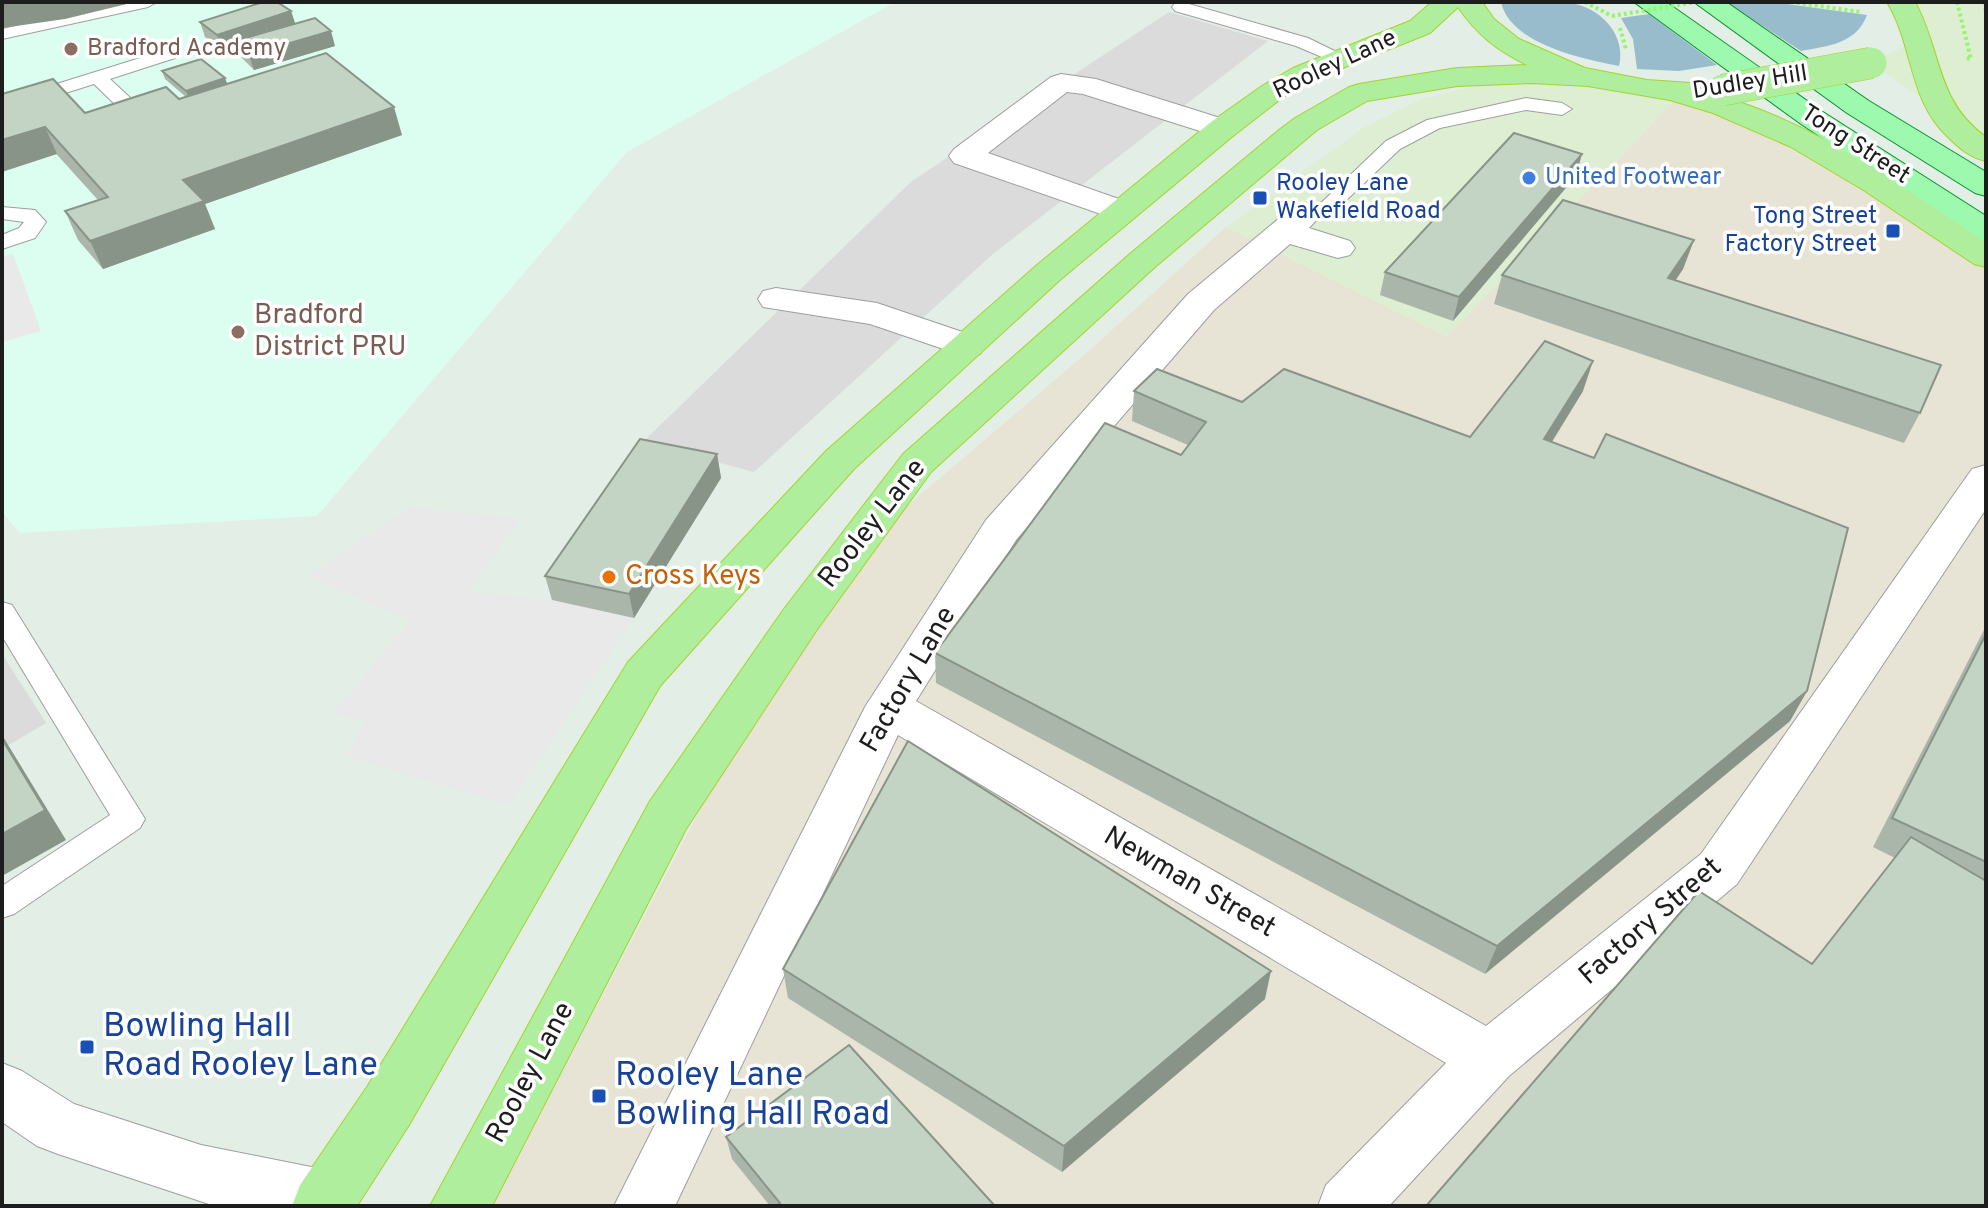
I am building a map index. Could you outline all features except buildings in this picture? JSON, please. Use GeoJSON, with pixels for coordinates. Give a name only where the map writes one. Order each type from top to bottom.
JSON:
{"type":"FeatureCollection","features":[{"type":"Feature","properties":{"kind":"highway","name":"Rooley Lane"},"geometry":{"type":"LineString","coordinates":[[324,1203],[388,1106],[644,674],[840,460],[1121,211],[1222,129],[1272,92],[1303,74],[1420,27],[1448,2]]}},
{"type":"Feature","properties":{"kind":"highway","name":"Dudley Hill"},"geometry":{"type":"LineString","coordinates":[[1468,2],[1483,26],[1519,52],[1553,67],[1613,66],[1681,94],[1723,90],[1871,63],[1916,40]]}},
{"type":"Feature","properties":{"kind":"highway"},"geometry":{"type":"LineString","coordinates":[[1903,3],[1932,98],[1959,134],[1986,152]]}},
{"type":"Feature","properties":{"kind":"highway","name":"Rooley Lane"},"geometry":{"type":"LineString","coordinates":[[460,1206],[668,815],[800,620],[917,463],[1143,260],[1279,146],[1306,124],[1359,93],[1457,77],[1613,66]]}},
{"type":"Feature","properties":{"kind":"highway"},"geometry":{"type":"LineString","coordinates":[[1681,94],[1732,108],[1818,147],[1986,257]]}},
{"type":"Feature","properties":{"kind":"main road","name":"Tong Street"},"geometry":{"type":"LineString","coordinates":[[1648,2],[1812,118],[1986,231]]}},
{"type":"Feature","properties":{"kind":"main road","name":"Tong Street"},"geometry":{"type":"LineString","coordinates":[[1708,2],[1858,107],[1986,186]]}},
{"type":"Feature","properties":{"kind":"street"},"geometry":{"type":"LineString","coordinates":[[1121,211],[965,156],[1061,83],[1086,85],[1222,129]]}},
{"type":"Feature","properties":{"kind":"street"},"geometry":{"type":"LineString","coordinates":[[1296,222],[1338,248]]}},
{"type":"Feature","properties":{"kind":"street","name":"Factory Lane"},"geometry":{"type":"LineString","coordinates":[[644,1206],[888,707],[1001,530],[1201,302],[1296,222]]}},
{"type":"Feature","properties":{"kind":"street"},"geometry":{"type":"LineString","coordinates":[[776,299],[877,314],[967,346]]}},
{"type":"Feature","properties":{"kind":"street","name":"Factory Street"},"geometry":{"type":"LineString","coordinates":[[1348,1206],[1489,1058],[1719,869],[1986,478]]}},
{"type":"Feature","properties":{"kind":"street","name":"Newman Street"},"geometry":{"type":"LineString","coordinates":[[888,707],[1489,1058]]}},
{"type":"Feature","properties":{"kind":"street"},"geometry":{"type":"LineString","coordinates":[[2,1090],[58,1126],[201,1174],[324,1203]]}},
{"type":"Feature","properties":{"kind":"lane"},"geometry":{"type":"LineString","coordinates":[[2,34],[148,2]]}},
{"type":"Feature","properties":{"kind":"lane"},"geometry":{"type":"LineString","coordinates":[[1181,7],[1302,42],[1342,59]]}},
{"type":"Feature","properties":{"kind":"lane"},"geometry":{"type":"LineString","coordinates":[[2,107],[169,54]]}},
{"type":"Feature","properties":{"kind":"lane"},"geometry":{"type":"LineString","coordinates":[[97,77],[132,110]]}},
{"type":"Feature","properties":{"kind":"lane","name":"Factory Lane"},"geometry":{"type":"LineString","coordinates":[[1296,222],[1329,206],[1393,145],[1434,124],[1526,104],[1562,109]]}},
{"type":"Feature","properties":{"kind":"lane"},"geometry":{"type":"LineString","coordinates":[[2,213],[28,214],[35,222],[27,233],[2,243]]}},
{"type":"Feature","properties":{"kind":"lane"},"geometry":{"type":"LineString","coordinates":[[2,612],[129,819],[2,904]]}},
{"type":"Feature","properties":{"kind":"path"},"geometry":{"type":"LineString","coordinates":[[1585,2],[1612,16],[1625,40],[1613,66]]}},
{"type":"Feature","properties":{"kind":"path"},"geometry":{"type":"LineString","coordinates":[[1612,16],[1697,2]]}},
{"type":"Feature","properties":{"kind":"path"},"geometry":{"type":"LineString","coordinates":[[1791,2],[1864,12]]}},
{"type":"Feature","properties":{"kind":"path"},"geometry":{"type":"LineString","coordinates":[[1985,2],[1986,14]]}},
{"type":"Feature","properties":{"kind":"shaded area","name":"Bradford District PRU"},"geometry":{"type":"Polygon","coordinates":[[[2,2],[895,2],[627,152],[317,516],[20,533],[2,512],[2,2]]]}},
{"type":"Feature","properties":{"kind":"shaded area"},"geometry":{"type":"Polygon","coordinates":[[[1501,2],[1565,2],[1588,9],[1599,15],[1614,32],[1619,42],[1619,66],[1568,54],[1533,39],[1507,17],[1501,2]]]}},
{"type":"Feature","properties":{"kind":"shaded area"},"geometry":{"type":"Polygon","coordinates":[[[1726,2],[1773,2],[1867,15],[1862,25],[1848,38],[1801,51],[1726,2]]]}},
{"type":"Feature","properties":{"kind":"shaded area"},"geometry":{"type":"Polygon","coordinates":[[[1905,2],[1986,2],[1986,143],[1871,63],[1916,40],[1905,2]]]}},
{"type":"Feature","properties":{"kind":"shaded area"},"geometry":{"type":"Polygon","coordinates":[[[1169,12],[1268,41],[994,253],[754,472],[643,442],[912,181],[1169,12]]]}},
{"type":"Feature","properties":{"kind":"shaded area"},"geometry":{"type":"Polygon","coordinates":[[[1649,14],[1717,65],[1679,71],[1637,69],[1633,39],[1621,18],[1649,14]]]}},
{"type":"Feature","properties":{"kind":"shaded area"},"geometry":{"type":"Polygon","coordinates":[[[1553,67],[1681,94],[1447,337],[1226,227],[1366,126],[1422,99],[1553,67]]]}},
{"type":"Feature","properties":{"kind":"shaded area"},"geometry":{"type":"Polygon","coordinates":[[[1681,94],[1718,103],[1986,257],[1986,1206],[492,1206],[750,715],[900,512],[1089,351],[1226,227],[1447,337],[1681,94]]]}},
{"type":"Feature","properties":{"kind":"shaded area"},"geometry":{"type":"Polygon","coordinates":[[[13,254],[41,331],[2,342],[2,257],[13,254]]]}},
{"type":"Feature","properties":{"kind":"shaded area"},"geometry":{"type":"Polygon","coordinates":[[[410,507],[520,519],[468,592],[552,600],[634,618],[508,805],[346,756],[366,721],[333,714],[410,621],[309,576],[410,507]]]}},
{"type":"Feature","properties":{"kind":"shaded area"},"geometry":{"type":"Polygon","coordinates":[[[2,654],[46,723],[2,749],[2,654]]]}},
{"type":"Feature","properties":{"kind":"place","name":"Bradford Academy"},"geometry":{"type":"Point","coordinates":[71,49]}},
{"type":"Feature","properties":{"kind":"place","name":"United Footwear"},"geometry":{"type":"Point","coordinates":[1529,178]}},
{"type":"Feature","properties":{"kind":"place","name":"Rooley Lane Wakefield Road"},"geometry":{"type":"Point","coordinates":[1260,198]}},
{"type":"Feature","properties":{"kind":"place","name":"Tong Street Factory Street"},"geometry":{"type":"Point","coordinates":[1893,231]}},
{"type":"Feature","properties":{"kind":"place","name":"Bradford District PRU"},"geometry":{"type":"Point","coordinates":[238,332]}},
{"type":"Feature","properties":{"kind":"place","name":"Cross Keys"},"geometry":{"type":"Point","coordinates":[609,577]}},
{"type":"Feature","properties":{"kind":"place","name":"Bowling Hall Road Rooley Lane"},"geometry":{"type":"Point","coordinates":[87,1047]}},
{"type":"Feature","properties":{"kind":"place","name":"Rooley Lane Bowling Hall Road"},"geometry":{"type":"Point","coordinates":[599,1096]}}]}
